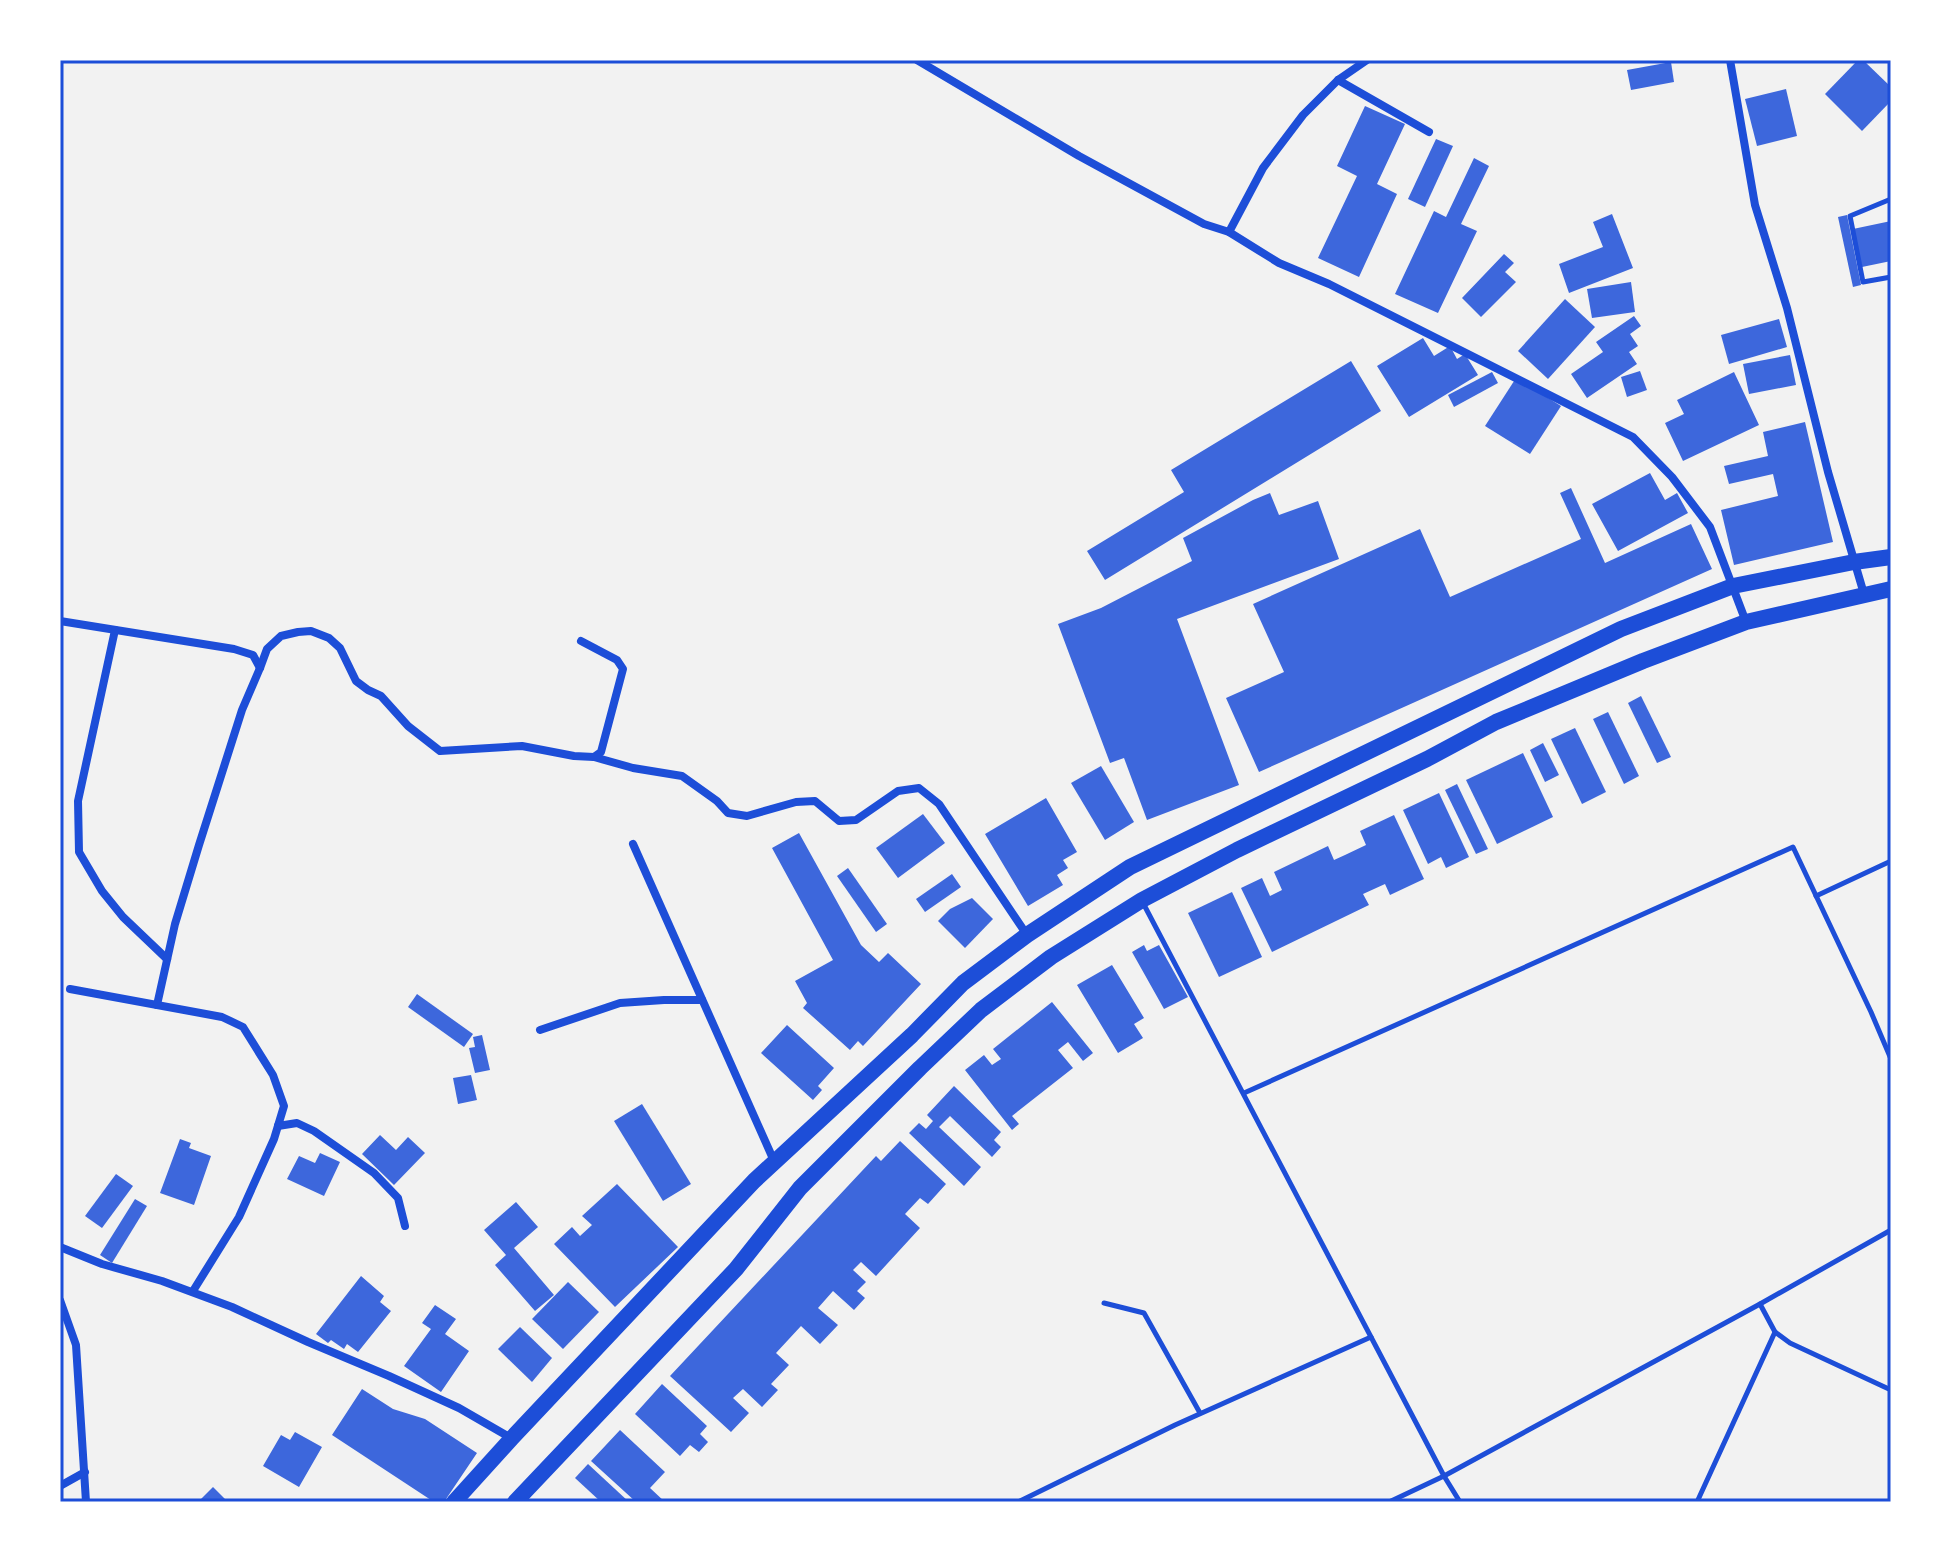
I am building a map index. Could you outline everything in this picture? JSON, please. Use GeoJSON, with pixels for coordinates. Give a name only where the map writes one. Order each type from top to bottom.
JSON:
{"type":"FeatureCollection","features":[{"type":"Feature","properties":{"kind":"main road"},"geometry":{"type":"LineString","coordinates":[[454,1502],[754,1181],[912,1035],[963,983],[1027,935],[1130,867],[1621,629],[1733,586],[1891,557]]}},
{"type":"Feature","properties":{"kind":"main road"},"geometry":{"type":"LineString","coordinates":[[515,1502],[736,1269],[800,1188],[981,1010],[1051,957],[1142,900],[1496,722],[1746,622],[1891,589]]}},
{"type":"Feature","properties":{"kind":"street"},"geometry":{"type":"LineString","coordinates":[[917,60],[1079,156],[1204,224],[1229,232],[1279,263],[1329,284],[1633,437],[1672,477],[1710,527],[1746,622]]}},
{"type":"Feature","properties":{"kind":"street"},"geometry":{"type":"LineString","coordinates":[[1229,232],[1263,168],[1303,115],[1338,80],[1367,60]]}},
{"type":"Feature","properties":{"kind":"street"},"geometry":{"type":"LineString","coordinates":[[1730,60],[1755,205],[1787,308],[1828,472],[1864,594]]}},
{"type":"Feature","properties":{"kind":"street"},"geometry":{"type":"LineString","coordinates":[[1338,80],[1429,132]]}},
{"type":"Feature","properties":{"kind":"street"},"geometry":{"type":"LineString","coordinates":[[60,621],[234,649],[253,655],[260,668]]}},
{"type":"Feature","properties":{"kind":"street"},"geometry":{"type":"LineString","coordinates":[[115,630],[78,801],[79,852],[102,891],[123,917],[167,959]]}},
{"type":"Feature","properties":{"kind":"street"},"geometry":{"type":"LineString","coordinates":[[157,1005],[175,924],[242,710],[267,649],[281,636],[311,631],[329,638],[340,648],[356,681],[381,696],[408,726],[440,751],[522,746],[594,757],[633,768],[682,776],[717,801],[728,813],[747,816],[796,802],[815,801],[839,821],[856,820],[898,791],[919,788],[939,804],[1027,935]]}},
{"type":"Feature","properties":{"kind":"street"},"geometry":{"type":"LineString","coordinates":[[581,641],[617,660],[623,669],[601,752],[594,757]]}},
{"type":"Feature","properties":{"kind":"street"},"geometry":{"type":"LineString","coordinates":[[633,844],[775,1162]]}},
{"type":"Feature","properties":{"kind":"street"},"geometry":{"type":"LineString","coordinates":[[70,989],[222,1017],[243,1027],[273,1075],[284,1106],[274,1139],[239,1217],[193,1291]]}},
{"type":"Feature","properties":{"kind":"street"},"geometry":{"type":"LineString","coordinates":[[540,1030],[620,1003],[702,1000]]}},
{"type":"Feature","properties":{"kind":"street"},"geometry":{"type":"LineString","coordinates":[[278,1126],[297,1123],[314,1131],[374,1173],[398,1198],[405,1226]]}},
{"type":"Feature","properties":{"kind":"street"},"geometry":{"type":"LineString","coordinates":[[60,1247],[232,1307],[459,1408],[512,1438]]}},
{"type":"Feature","properties":{"kind":"street"},"geometry":{"type":"LineString","coordinates":[[60,1300],[76,1345],[86,1502]]}},
{"type":"Feature","properties":{"kind":"street"},"geometry":{"type":"LineString","coordinates":[[60,1486],[85,1472]]}},
{"type":"Feature","properties":{"kind":"lane"},"geometry":{"type":"LineString","coordinates":[[1891,199],[1850,216],[1863,282],[1891,277]]}},
{"type":"Feature","properties":{"kind":"lane"},"geometry":{"type":"LineString","coordinates":[[1244,1093],[1793,847],[1889,1047],[1891,1059]]}},
{"type":"Feature","properties":{"kind":"lane"},"geometry":{"type":"LineString","coordinates":[[1816,896],[1891,861]]}},
{"type":"Feature","properties":{"kind":"lane"},"geometry":{"type":"LineString","coordinates":[[1142,900],[1460,1502]]}},
{"type":"Feature","properties":{"kind":"lane"},"geometry":{"type":"LineString","coordinates":[[1389,1502],[1444,1476],[1891,1230]]}},
{"type":"Feature","properties":{"kind":"lane"},"geometry":{"type":"LineString","coordinates":[[1104,1303],[1144,1313],[1200,1413]]}},
{"type":"Feature","properties":{"kind":"lane"},"geometry":{"type":"LineString","coordinates":[[1760,1304],[1775,1332],[1790,1343],[1891,1390]]}},
{"type":"Feature","properties":{"kind":"lane"},"geometry":{"type":"LineString","coordinates":[[1697,1502],[1775,1332]]}},
{"type":"Feature","properties":{"kind":"lane"},"geometry":{"type":"LineString","coordinates":[[1018,1502],[1200,1413],[1371,1337]]}},
{"type":"Feature","properties":{"kind":"building"},"geometry":{"type":"Polygon","coordinates":[[[1858,60],[1863,60],[1891,87],[1891,101],[1862,131],[1825,94],[1858,60]]]}},
{"type":"Feature","properties":{"kind":"building"},"geometry":{"type":"Polygon","coordinates":[[[1671,62],[1674,82],[1631,90],[1627,70],[1671,62]]]}},
{"type":"Feature","properties":{"kind":"building"},"geometry":{"type":"Polygon","coordinates":[[[1786,89],[1797,136],[1757,146],[1745,99],[1786,89]]]}},
{"type":"Feature","properties":{"kind":"building"},"geometry":{"type":"Polygon","coordinates":[[[1365,106],[1405,124],[1377,184],[1397,194],[1359,277],[1318,258],[1357,176],[1337,166],[1365,106]]]}},
{"type":"Feature","properties":{"kind":"building"},"geometry":{"type":"Polygon","coordinates":[[[1436,139],[1453,146],[1425,207],[1408,199],[1436,139]]]}},
{"type":"Feature","properties":{"kind":"building"},"geometry":{"type":"Polygon","coordinates":[[[1474,158],[1489,166],[1461,224],[1477,231],[1438,313],[1395,294],[1434,211],[1446,217],[1474,158]]]}},
{"type":"Feature","properties":{"kind":"building"},"geometry":{"type":"Polygon","coordinates":[[[1612,214],[1633,268],[1569,293],[1559,264],[1603,247],[1593,222],[1612,214]]]}},
{"type":"Feature","properties":{"kind":"building"},"geometry":{"type":"Polygon","coordinates":[[[1847,215],[1861,285],[1853,287],[1838,217],[1847,215]]]}},
{"type":"Feature","properties":{"kind":"building"},"geometry":{"type":"Polygon","coordinates":[[[1891,221],[1891,261],[1862,267],[1853,229],[1891,221]]]}},
{"type":"Feature","properties":{"kind":"building"},"geometry":{"type":"Polygon","coordinates":[[[1504,254],[1514,263],[1505,272],[1516,282],[1481,317],[1462,298],[1504,254]]]}},
{"type":"Feature","properties":{"kind":"building"},"geometry":{"type":"Polygon","coordinates":[[[1631,282],[1635,312],[1592,318],[1587,289],[1631,282]]]}},
{"type":"Feature","properties":{"kind":"building"},"geometry":{"type":"Polygon","coordinates":[[[1565,299],[1595,327],[1548,379],[1518,351],[1565,299]]]}},
{"type":"Feature","properties":{"kind":"building"},"geometry":{"type":"Polygon","coordinates":[[[1634,316],[1641,326],[1630,334],[1638,346],[1629,352],[1637,364],[1587,398],[1571,374],[1603,352],[1596,342],[1634,316]]]}},
{"type":"Feature","properties":{"kind":"building"},"geometry":{"type":"Polygon","coordinates":[[[1779,319],[1787,347],[1729,364],[1721,335],[1779,319]]]}},
{"type":"Feature","properties":{"kind":"building"},"geometry":{"type":"Polygon","coordinates":[[[1423,338],[1434,356],[1450,346],[1457,359],[1465,354],[1478,375],[1409,417],[1377,366],[1423,338]]]}},
{"type":"Feature","properties":{"kind":"building"},"geometry":{"type":"Polygon","coordinates":[[[1790,355],[1796,385],[1749,394],[1743,364],[1790,355]]]}},
{"type":"Feature","properties":{"kind":"building"},"geometry":{"type":"Polygon","coordinates":[[[1351,361],[1381,411],[1105,580],[1087,551],[1184,492],[1171,470],[1351,361]]]}},
{"type":"Feature","properties":{"kind":"building"},"geometry":{"type":"Polygon","coordinates":[[[1640,371],[1647,390],[1627,397],[1621,377],[1640,371]]]}},
{"type":"Feature","properties":{"kind":"building"},"geometry":{"type":"Polygon","coordinates":[[[1492,372],[1498,383],[1454,407],[1448,395],[1492,372]]]}},
{"type":"Feature","properties":{"kind":"building"},"geometry":{"type":"Polygon","coordinates":[[[1734,372],[1759,425],[1683,461],[1665,423],[1684,414],[1677,400],[1734,372]]]}},
{"type":"Feature","properties":{"kind":"building"},"geometry":{"type":"Polygon","coordinates":[[[1516,378],[1561,406],[1530,454],[1485,426],[1516,378]]]}},
{"type":"Feature","properties":{"kind":"building"},"geometry":{"type":"Polygon","coordinates":[[[1805,422],[1833,542],[1734,565],[1721,510],[1778,496],[1773,474],[1729,484],[1724,466],[1768,456],[1763,432],[1805,422]]]}},
{"type":"Feature","properties":{"kind":"building"},"geometry":{"type":"Polygon","coordinates":[[[1650,473],[1665,500],[1677,493],[1688,513],[1618,551],[1592,504],[1650,473]]]}},
{"type":"Feature","properties":{"kind":"building"},"geometry":{"type":"Polygon","coordinates":[[[1571,488],[1605,563],[1691,524],[1712,569],[1259,772],[1226,698],[1284,672],[1253,604],[1420,529],[1450,597],[1581,539],[1560,493],[1571,488]]]}},
{"type":"Feature","properties":{"kind":"building"},"geometry":{"type":"Polygon","coordinates":[[[1270,493],[1279,515],[1318,501],[1339,559],[1177,619],[1239,785],[1147,820],[1124,758],[1110,763],[1058,624],[1101,608],[1192,561],[1183,538],[1270,493]]]}},
{"type":"Feature","properties":{"kind":"building"},"geometry":{"type":"Polygon","coordinates":[[[1641,696],[1671,757],[1657,763],[1628,703],[1641,696]]]}},
{"type":"Feature","properties":{"kind":"building"},"geometry":{"type":"Polygon","coordinates":[[[1608,712],[1639,776],[1624,784],[1593,719],[1608,712]]]}},
{"type":"Feature","properties":{"kind":"building"},"geometry":{"type":"Polygon","coordinates":[[[1575,728],[1606,792],[1582,804],[1551,739],[1575,728]]]}},
{"type":"Feature","properties":{"kind":"building"},"geometry":{"type":"Polygon","coordinates":[[[1543,743],[1559,775],[1545,782],[1530,750],[1543,743]]]}},
{"type":"Feature","properties":{"kind":"building"},"geometry":{"type":"Polygon","coordinates":[[[1523,753],[1553,817],[1497,844],[1466,780],[1523,753]]]}},
{"type":"Feature","properties":{"kind":"building"},"geometry":{"type":"Polygon","coordinates":[[[1101,766],[1134,822],[1105,840],[1071,783],[1101,766]]]}},
{"type":"Feature","properties":{"kind":"building"},"geometry":{"type":"Polygon","coordinates":[[[1457,784],[1488,849],[1476,854],[1445,790],[1457,784]]]}},
{"type":"Feature","properties":{"kind":"building"},"geometry":{"type":"Polygon","coordinates":[[[1439,793],[1469,857],[1446,868],[1441,857],[1428,864],[1403,810],[1439,793]]]}},
{"type":"Feature","properties":{"kind":"building"},"geometry":{"type":"Polygon","coordinates":[[[1046,798],[1077,852],[1063,860],[1068,868],[1057,875],[1063,885],[1028,906],[985,834],[1046,798]]]}},
{"type":"Feature","properties":{"kind":"building"},"geometry":{"type":"Polygon","coordinates":[[[923,814],[945,843],[898,878],[876,848],[923,814]]]}},
{"type":"Feature","properties":{"kind":"building"},"geometry":{"type":"Polygon","coordinates":[[[1394,815],[1424,879],[1390,895],[1385,884],[1363,894],[1369,905],[1272,952],[1241,888],[1262,878],[1270,896],[1282,890],[1274,872],[1328,846],[1334,860],[1345,855],[1366,845],[1360,831],[1394,815]]]}},
{"type":"Feature","properties":{"kind":"building"},"geometry":{"type":"Polygon","coordinates":[[[799,833],[861,945],[879,962],[888,953],[921,984],[863,1046],[858,1041],[850,1050],[803,1008],[807,1003],[795,981],[833,960],[772,848],[799,833]]]}},
{"type":"Feature","properties":{"kind":"building"},"geometry":{"type":"Polygon","coordinates":[[[848,868],[887,924],[876,932],[837,876],[848,868]]]}},
{"type":"Feature","properties":{"kind":"building"},"geometry":{"type":"Polygon","coordinates":[[[952,874],[961,887],[925,912],[916,899],[952,874]]]}},
{"type":"Feature","properties":{"kind":"building"},"geometry":{"type":"Polygon","coordinates":[[[1232,892],[1262,957],[1219,977],[1188,913],[1232,892]]]}},
{"type":"Feature","properties":{"kind":"building"},"geometry":{"type":"Polygon","coordinates":[[[972,898],[993,919],[965,948],[938,921],[950,909],[972,898]]]}},
{"type":"Feature","properties":{"kind":"building"},"geometry":{"type":"Polygon","coordinates":[[[1144,945],[1147,951],[1159,945],[1188,997],[1164,1009],[1132,952],[1144,945]]]}},
{"type":"Feature","properties":{"kind":"building"},"geometry":{"type":"Polygon","coordinates":[[[1112,965],[1144,1018],[1134,1024],[1143,1038],[1118,1053],[1077,985],[1112,965]]]}},
{"type":"Feature","properties":{"kind":"building"},"geometry":{"type":"Polygon","coordinates":[[[417,994],[473,1034],[464,1047],[408,1007],[417,994]]]}},
{"type":"Feature","properties":{"kind":"building"},"geometry":{"type":"Polygon","coordinates":[[[1052,1002],[1093,1053],[1083,1061],[1068,1042],[1058,1050],[1073,1068],[1012,1116],[1019,1124],[1012,1130],[965,1070],[984,1055],[992,1065],[1001,1059],[993,1049],[1052,1002]]]}},
{"type":"Feature","properties":{"kind":"building"},"geometry":{"type":"Polygon","coordinates":[[[787,1025],[834,1068],[818,1086],[822,1090],[813,1100],[761,1053],[787,1025]]]}},
{"type":"Feature","properties":{"kind":"building"},"geometry":{"type":"Polygon","coordinates":[[[482,1035],[490,1070],[475,1073],[469,1048],[475,1047],[473,1037],[482,1035]]]}},
{"type":"Feature","properties":{"kind":"building"},"geometry":{"type":"Polygon","coordinates":[[[471,1075],[477,1100],[458,1104],[453,1078],[471,1075]]]}},
{"type":"Feature","properties":{"kind":"building"},"geometry":{"type":"Polygon","coordinates":[[[954,1086],[1001,1132],[994,1140],[1001,1147],[992,1157],[950,1116],[939,1127],[981,1167],[964,1186],[909,1133],[919,1123],[926,1129],[933,1121],[927,1115],[954,1086]]]}},
{"type":"Feature","properties":{"kind":"building"},"geometry":{"type":"Polygon","coordinates":[[[642,1104],[691,1184],[663,1201],[614,1121],[642,1104]]]}},
{"type":"Feature","properties":{"kind":"building"},"geometry":{"type":"Polygon","coordinates":[[[380,1135],[396,1150],[408,1137],[425,1153],[394,1185],[362,1154],[380,1135]]]}},
{"type":"Feature","properties":{"kind":"building"},"geometry":{"type":"Polygon","coordinates":[[[180,1139],[191,1143],[189,1148],[211,1156],[194,1205],[160,1193],[180,1139]]]}},
{"type":"Feature","properties":{"kind":"building"},"geometry":{"type":"Polygon","coordinates":[[[900,1141],[946,1184],[928,1204],[920,1198],[905,1214],[920,1228],[876,1276],[861,1262],[853,1270],[866,1282],[857,1291],[865,1298],[854,1310],[833,1291],[818,1308],[838,1325],[820,1344],[801,1326],[776,1353],[789,1365],[771,1384],[778,1390],[762,1407],[743,1389],[733,1398],[749,1413],[731,1432],[670,1376],[876,1156],[881,1161],[900,1141]]]}},
{"type":"Feature","properties":{"kind":"building"},"geometry":{"type":"Polygon","coordinates":[[[320,1153],[340,1162],[324,1196],[287,1179],[299,1156],[315,1163],[320,1153]]]}},
{"type":"Feature","properties":{"kind":"building"},"geometry":{"type":"Polygon","coordinates":[[[116,1174],[133,1186],[102,1228],[85,1216],[116,1174]]]}},
{"type":"Feature","properties":{"kind":"building"},"geometry":{"type":"Polygon","coordinates":[[[617,1184],[678,1247],[615,1307],[554,1244],[572,1227],[580,1236],[592,1225],[582,1216],[617,1184]]]}},
{"type":"Feature","properties":{"kind":"building"},"geometry":{"type":"Polygon","coordinates":[[[135,1199],[147,1206],[112,1263],[100,1255],[135,1199]]]}},
{"type":"Feature","properties":{"kind":"building"},"geometry":{"type":"Polygon","coordinates":[[[516,1202],[538,1227],[514,1248],[554,1295],[535,1311],[495,1265],[506,1255],[484,1230],[516,1202]]]}},
{"type":"Feature","properties":{"kind":"building"},"geometry":{"type":"Polygon","coordinates":[[[361,1276],[384,1296],[380,1302],[391,1311],[358,1352],[347,1344],[344,1349],[331,1340],[328,1343],[316,1334],[361,1276]]]}},
{"type":"Feature","properties":{"kind":"building"},"geometry":{"type":"Polygon","coordinates":[[[568,1282],[599,1312],[563,1349],[532,1319],[568,1282]]]}},
{"type":"Feature","properties":{"kind":"building"},"geometry":{"type":"Polygon","coordinates":[[[435,1305],[456,1319],[445,1334],[469,1351],[441,1392],[404,1366],[431,1329],[422,1323],[435,1305]]]}},
{"type":"Feature","properties":{"kind":"building"},"geometry":{"type":"Polygon","coordinates":[[[520,1327],[552,1358],[532,1382],[498,1349],[520,1327]]]}},
{"type":"Feature","properties":{"kind":"building"},"geometry":{"type":"Polygon","coordinates":[[[662,1384],[707,1426],[700,1434],[708,1442],[699,1452],[690,1445],[680,1456],[635,1414],[662,1384]]]}},
{"type":"Feature","properties":{"kind":"building"},"geometry":{"type":"Polygon","coordinates":[[[362,1389],[393,1409],[425,1419],[477,1453],[444,1502],[434,1502],[332,1435],[362,1389]]]}},
{"type":"Feature","properties":{"kind":"building"},"geometry":{"type":"Polygon","coordinates":[[[620,1430],[665,1472],[650,1488],[665,1502],[636,1502],[591,1461],[620,1430]]]}},
{"type":"Feature","properties":{"kind":"building"},"geometry":{"type":"Polygon","coordinates":[[[295,1432],[322,1447],[299,1487],[263,1466],[281,1435],[290,1440],[295,1432]]]}},
{"type":"Feature","properties":{"kind":"building"},"geometry":{"type":"Polygon","coordinates":[[[588,1464],[629,1502],[601,1502],[575,1478],[588,1464]]]}},
{"type":"Feature","properties":{"kind":"building"},"geometry":{"type":"Polygon","coordinates":[[[213,1487],[228,1502],[198,1502],[213,1487]]]}}]}
